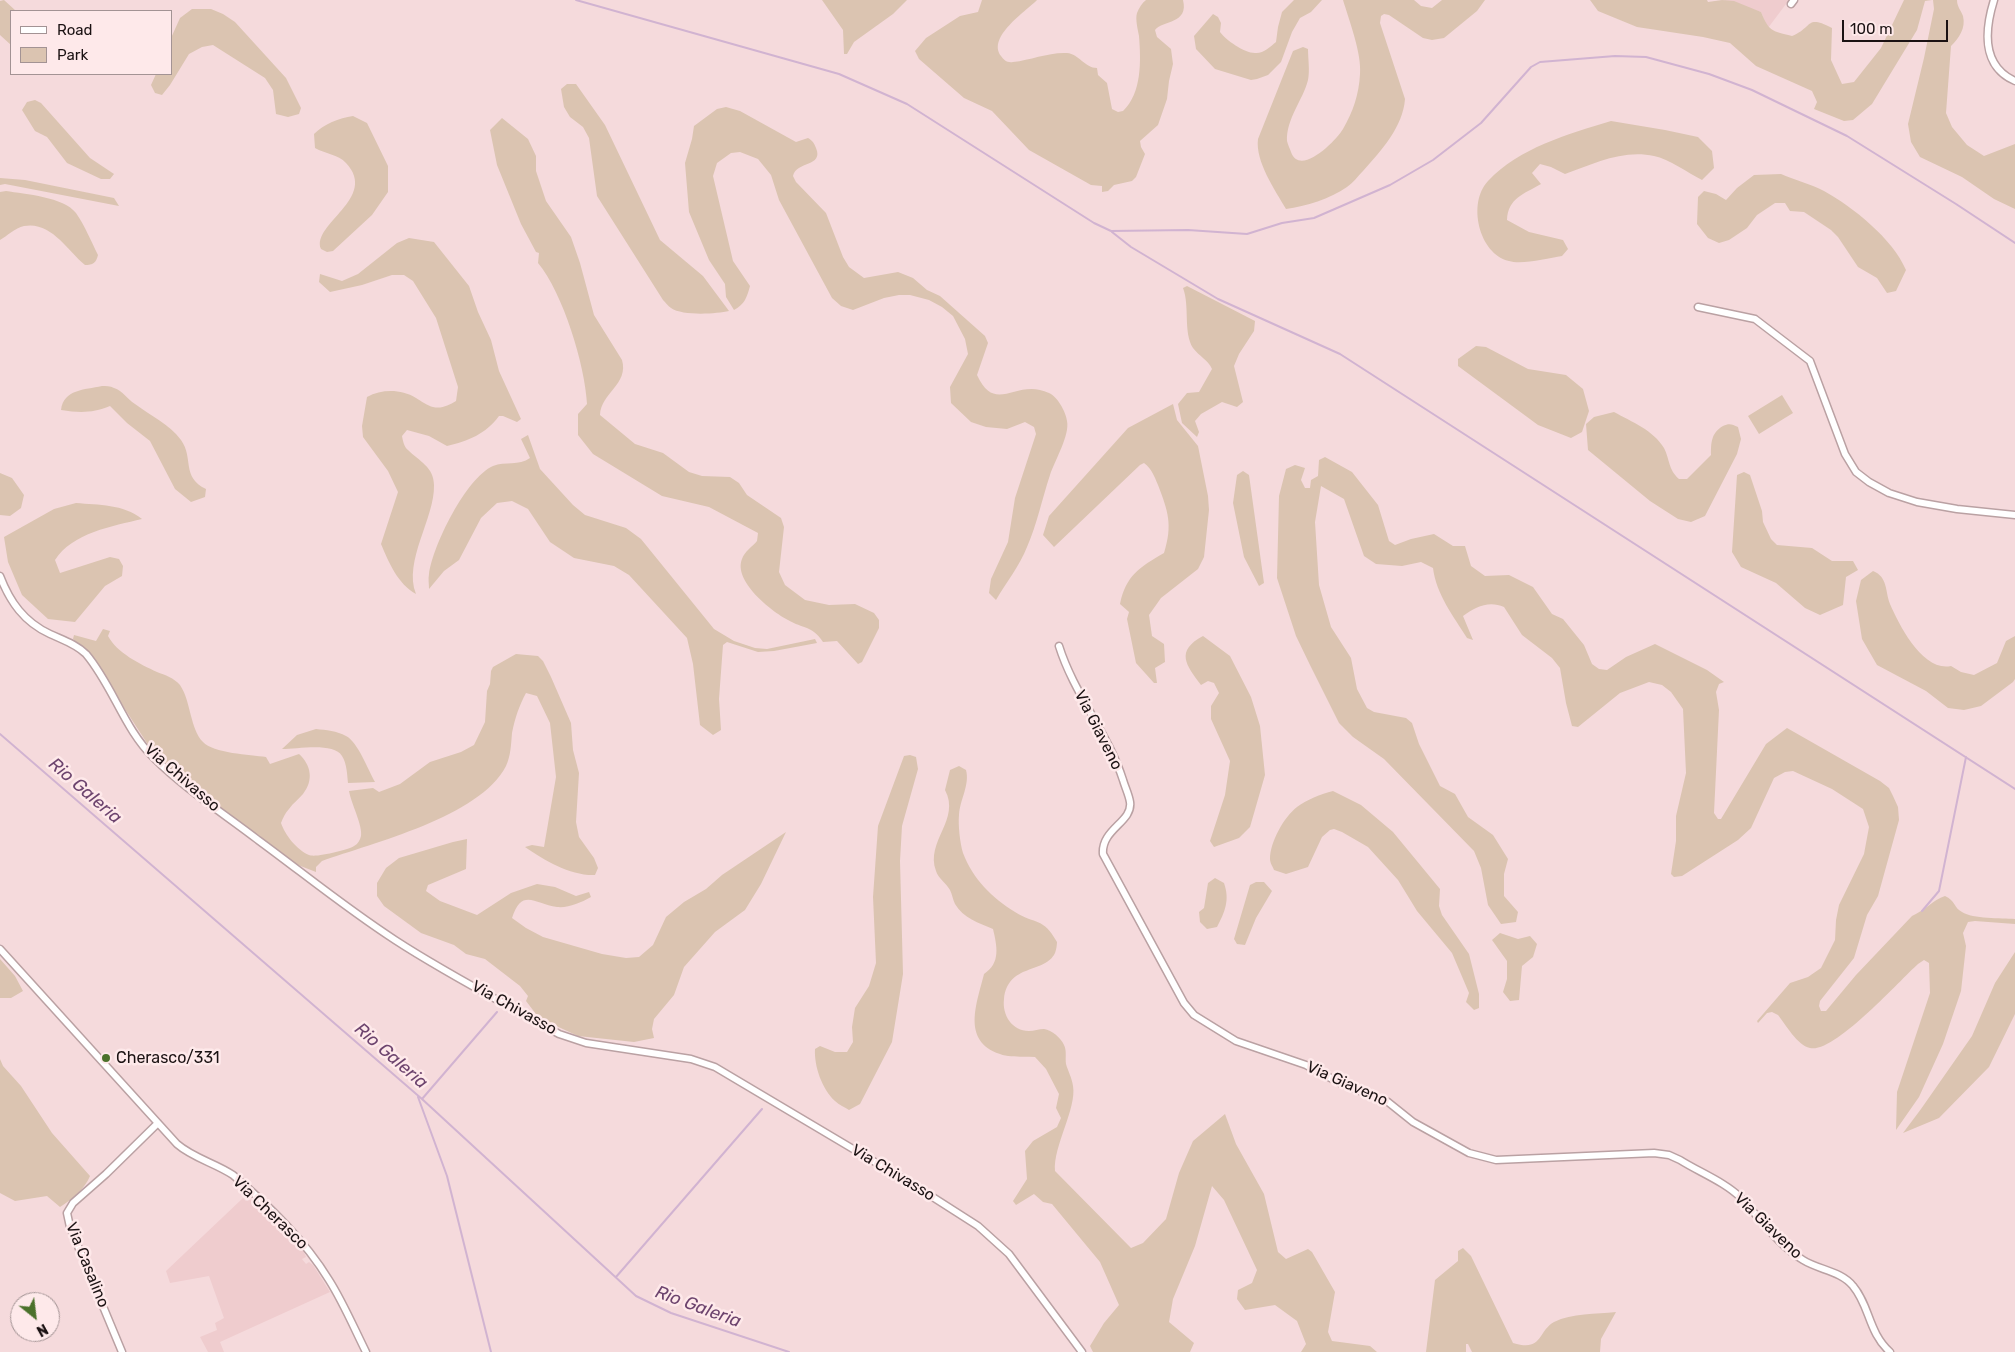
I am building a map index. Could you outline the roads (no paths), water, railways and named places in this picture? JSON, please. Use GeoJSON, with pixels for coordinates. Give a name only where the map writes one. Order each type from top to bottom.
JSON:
{"type":"FeatureCollection","features":[{"type":"Feature","properties":{"kind":"street"},"geometry":{"type":"LineString","coordinates":[[1994,0],[1988,24],[1988,50],[1998,69],[2015,81]]}},
{"type":"Feature","properties":{"kind":"street"},"geometry":{"type":"LineString","coordinates":[[1698,307],[1755,319],[1810,360],[1816,372],[1834,429],[1848,462],[1856,472],[1869,482],[1889,493],[1918,502],[1966,511],[2015,515]]}},
{"type":"Feature","properties":{"kind":"street","name":"Via Chivasso"},"geometry":{"type":"LineString","coordinates":[[0,576],[9,596],[25,618],[42,630],[72,644],[84,652],[139,740],[154,758],[187,786],[345,905],[395,940],[558,1034],[586,1043],[691,1059],[715,1066],[917,1187],[978,1226],[1001,1245],[1022,1270],[1082,1352]]}},
{"type":"Feature","properties":{"kind":"street","name":"Via Giaveno"},"geometry":{"type":"LineString","coordinates":[[1059,646],[1069,671],[1117,762],[1130,802],[1127,815],[1106,838],[1103,854],[1171,981],[1190,1011],[1236,1041],[1306,1065],[1340,1084],[1388,1102],[1413,1122],[1469,1153],[1483,1158],[1496,1160],[1654,1153],[1669,1155],[1680,1160],[1740,1197],[1783,1245],[1802,1260],[1843,1277],[1852,1284],[1859,1292],[1881,1344],[1890,1352]]}},
{"type":"Feature","properties":{"kind":"street","name":"Via Cherasco"},"geometry":{"type":"LineString","coordinates":[[0,949],[184,1150],[233,1175],[294,1233],[309,1250],[330,1281],[366,1352]]}},
{"type":"Feature","properties":{"kind":"street","name":"Via Casalino"},"geometry":{"type":"LineString","coordinates":[[122,1352],[70,1227],[67,1213],[73,1203],[158,1123]]}},
{"type":"Feature","properties":{"kind":"waterway"},"geometry":{"type":"LineString","coordinates":[[576,0],[839,74],[907,104],[1094,223],[1111,231],[1188,230],[1247,234],[1282,223],[1314,218],[1390,185],[1433,160],[1481,123],[1531,67],[1540,62],[1615,56],[1646,57],[1709,74],[1752,90],[1847,136],[2015,243]]}},
{"type":"Feature","properties":{"kind":"waterway"},"geometry":{"type":"LineString","coordinates":[[1112,232],[1131,247],[1218,299],[1340,354],[2015,789]]}},
{"type":"Feature","properties":{"kind":"waterway","name":"Rio Galeria"},"geometry":{"type":"LineString","coordinates":[[0,734],[422,1099],[636,1296],[671,1313],[789,1352]]}},
{"type":"Feature","properties":{"kind":"waterway"},"geometry":{"type":"LineString","coordinates":[[1922,911],[1939,891],[1966,757]]}},
{"type":"Feature","properties":{"kind":"waterway"},"geometry":{"type":"LineString","coordinates":[[422,1099],[497,1012]]}},
{"type":"Feature","properties":{"kind":"waterway"},"geometry":{"type":"LineString","coordinates":[[418,1097],[447,1176],[491,1352]]}},
{"type":"Feature","properties":{"kind":"waterway"},"geometry":{"type":"LineString","coordinates":[[616,1277],[762,1109]]}},
{"type":"Feature","properties":{"kind":"place","name":"Cherasco/331"},"geometry":{"type":"Point","coordinates":[106,1058]}}]}
